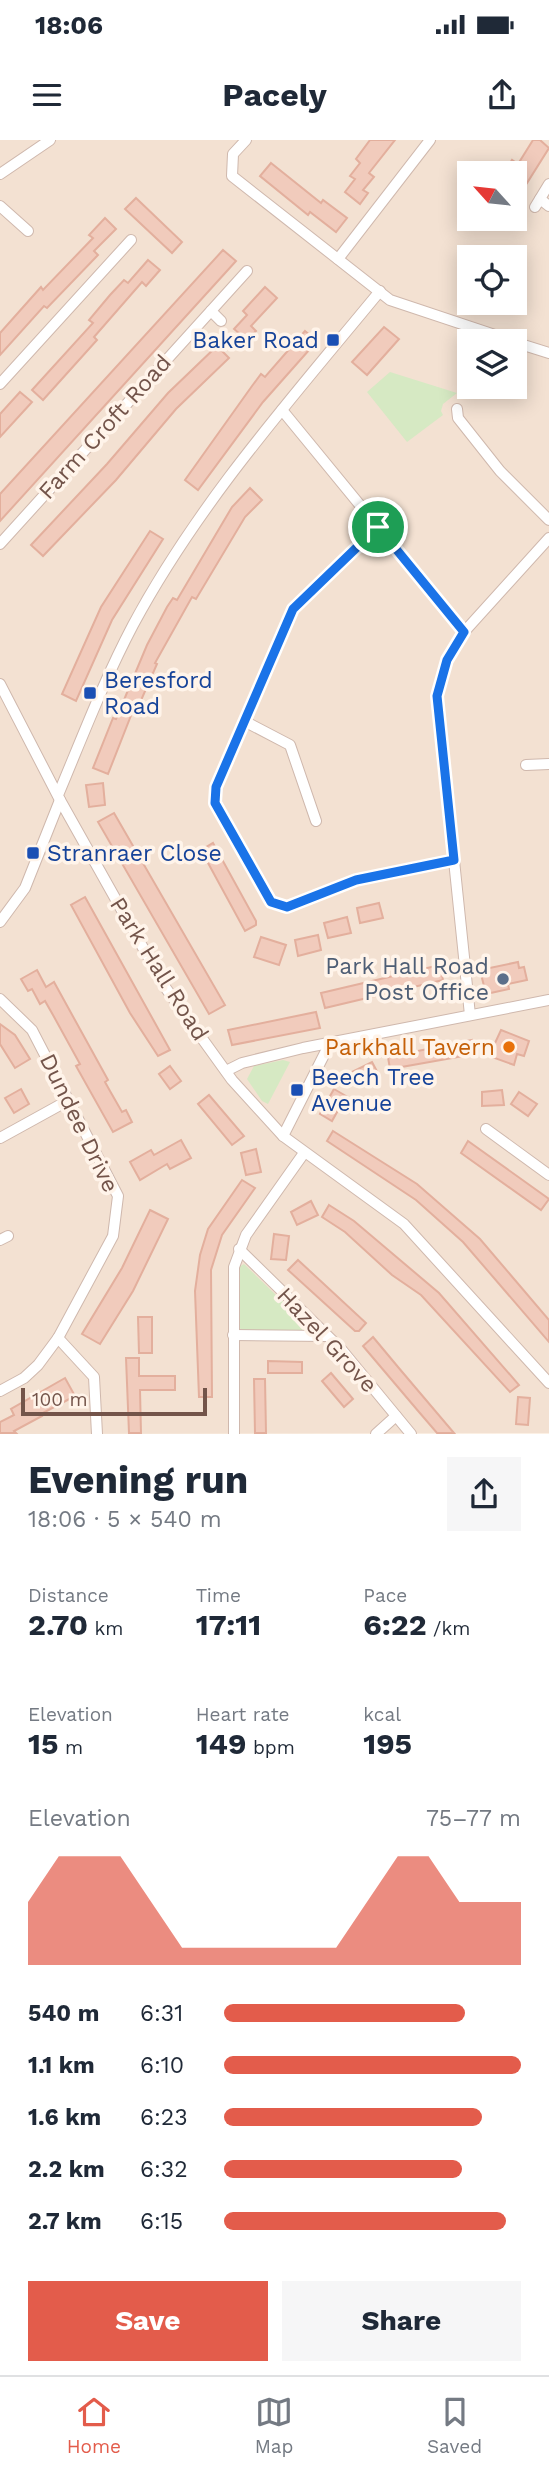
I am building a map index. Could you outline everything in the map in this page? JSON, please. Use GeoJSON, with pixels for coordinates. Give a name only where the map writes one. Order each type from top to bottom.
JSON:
{"type":"FeatureCollection","features":[{"type":"Feature","properties":{"kind":"street"},"geometry":{"type":"LineString","coordinates":[[0,174],[50,140]]}},
{"type":"Feature","properties":{"kind":"street"},"geometry":{"type":"LineString","coordinates":[[246,140],[233,154],[232,176],[390,300],[478,329]]}},
{"type":"Feature","properties":{"kind":"street"},"geometry":{"type":"LineString","coordinates":[[338,259],[430,140]]}},
{"type":"Feature","properties":{"kind":"street"},"geometry":{"type":"LineString","coordinates":[[541,204],[549,184]]}},
{"type":"Feature","properties":{"kind":"street"},"geometry":{"type":"LineString","coordinates":[[0,206],[28,232]]}},
{"type":"Feature","properties":{"kind":"street"},"geometry":{"type":"LineString","coordinates":[[0,384],[131,240]]}},
{"type":"Feature","properties":{"kind":"street","name":"Farm Croft Road"},"geometry":{"type":"LineString","coordinates":[[0,544],[247,271]]}},
{"type":"Feature","properties":{"kind":"street"},"geometry":{"type":"LineString","coordinates":[[0,922],[25,888],[59,798],[134,625],[195,526],[282,410],[380,291]]}},
{"type":"Feature","properties":{"kind":"street"},"geometry":{"type":"LineString","coordinates":[[211,311],[221,321]]}},
{"type":"Feature","properties":{"kind":"street"},"geometry":{"type":"LineString","coordinates":[[527,345],[549,353]]}},
{"type":"Feature","properties":{"kind":"street"},"geometry":{"type":"LineString","coordinates":[[457,409],[458,418],[500,471],[549,520]]}},
{"type":"Feature","properties":{"kind":"street"},"geometry":{"type":"LineString","coordinates":[[282,410],[464,632]]}},
{"type":"Feature","properties":{"kind":"street"},"geometry":{"type":"LineString","coordinates":[[378,527],[293,609],[216,787],[215,803],[271,902],[287,907],[356,880],[454,860]]}},
{"type":"Feature","properties":{"kind":"street"},"geometry":{"type":"LineString","coordinates":[[470,1015],[437,696],[447,660],[464,632],[549,538]]}},
{"type":"Feature","properties":{"kind":"street","name":"Park Hall Road"},"geometry":{"type":"LineString","coordinates":[[0,684],[59,798],[164,987],[226,1071]]}},
{"type":"Feature","properties":{"kind":"street"},"geometry":{"type":"LineString","coordinates":[[244,721],[290,745],[316,821]]}},
{"type":"Feature","properties":{"kind":"street"},"geometry":{"type":"LineString","coordinates":[[526,765],[549,764]]}},
{"type":"Feature","properties":{"kind":"street","name":"Dundee Drive"},"geometry":{"type":"LineString","coordinates":[[0,999],[32,1030],[118,1196],[113,1236],[58,1338],[38,1365],[24,1378],[0,1391]]}},
{"type":"Feature","properties":{"kind":"street"},"geometry":{"type":"LineString","coordinates":[[549,1000],[242,1062],[226,1071],[283,1136],[404,1224],[549,1383]]}},
{"type":"Feature","properties":{"kind":"street"},"geometry":{"type":"LineString","coordinates":[[283,1136],[330,1043]]}},
{"type":"Feature","properties":{"kind":"street"},"geometry":{"type":"LineString","coordinates":[[0,1138],[69,1100]]}},
{"type":"Feature","properties":{"kind":"street"},"geometry":{"type":"LineString","coordinates":[[486,1129],[549,1175]]}},
{"type":"Feature","properties":{"kind":"street"},"geometry":{"type":"LineString","coordinates":[[234,1433],[234,1266],[239,1249],[304,1153]]}},
{"type":"Feature","properties":{"kind":"street","name":"Hazel Grove"},"geometry":{"type":"LineString","coordinates":[[239,1249],[341,1349],[411,1433]]}},
{"type":"Feature","properties":{"kind":"street"},"geometry":{"type":"LineString","coordinates":[[233,1335],[326,1336]]}},
{"type":"Feature","properties":{"kind":"street"},"geometry":{"type":"LineString","coordinates":[[58,1338],[94,1377],[97,1433]]}},
{"type":"Feature","properties":{"kind":"street"},"geometry":{"type":"LineString","coordinates":[[376,1433],[396,1416]]}},
{"type":"Feature","properties":{"kind":"shaded area"},"geometry":{"type":"Polygon","coordinates":[[[0,140],[549,140],[549,1433],[0,1434],[0,140]]]}},
{"type":"Feature","properties":{"kind":"green space"},"geometry":{"type":"Polygon","coordinates":[[[390,372],[457,393],[443,404],[443,415],[407,442],[367,392],[390,372]]]}},
{"type":"Feature","properties":{"kind":"green space"},"geometry":{"type":"Polygon","coordinates":[[[283,1060],[290,1062],[268,1104],[262,1101],[247,1079],[254,1066],[283,1060]]]}},
{"type":"Feature","properties":{"kind":"green space"},"geometry":{"type":"Polygon","coordinates":[[[244,1264],[307,1325],[304,1332],[245,1331],[239,1328],[239,1267],[244,1264]]]}},
{"type":"Feature","properties":{"kind":"building"},"geometry":{"type":"Polygon","coordinates":[[[370,140],[395,140],[369,173],[374,177],[363,190],[368,193],[360,204],[345,192],[355,179],[350,176],[360,163],[356,159],[370,140]]]}},
{"type":"Feature","properties":{"kind":"building"},"geometry":{"type":"Polygon","coordinates":[[[533,140],[540,140],[549,148],[527,183],[527,161],[520,161],[533,140]]]}},
{"type":"Feature","properties":{"kind":"building"},"geometry":{"type":"Polygon","coordinates":[[[271,163],[321,203],[323,200],[347,218],[336,232],[310,212],[308,215],[260,176],[271,163]]]}},
{"type":"Feature","properties":{"kind":"building"},"geometry":{"type":"Polygon","coordinates":[[[136,198],[182,242],[172,253],[125,209],[136,198]]]}},
{"type":"Feature","properties":{"kind":"building"},"geometry":{"type":"Polygon","coordinates":[[[105,218],[116,229],[94,251],[98,255],[47,308],[44,306],[0,355],[0,333],[41,287],[43,290],[93,238],[89,235],[105,218]]]}},
{"type":"Feature","properties":{"kind":"building"},"geometry":{"type":"Polygon","coordinates":[[[223,250],[236,261],[0,521],[0,494],[223,250]]]}},
{"type":"Feature","properties":{"kind":"building"},"geometry":{"type":"Polygon","coordinates":[[[148,260],[160,270],[146,286],[142,282],[94,337],[97,340],[43,400],[32,390],[93,323],[89,320],[110,295],[124,280],[128,283],[148,260]]]}},
{"type":"Feature","properties":{"kind":"building"},"geometry":{"type":"Polygon","coordinates":[[[265,287],[277,298],[251,326],[256,331],[247,340],[234,329],[247,315],[243,311],[265,287]]]}},
{"type":"Feature","properties":{"kind":"building"},"geometry":{"type":"Polygon","coordinates":[[[384,327],[399,339],[367,375],[352,362],[384,327]]]}},
{"type":"Feature","properties":{"kind":"building"},"geometry":{"type":"Polygon","coordinates":[[[305,331],[317,341],[263,402],[198,490],[185,480],[261,374],[265,377],[305,331]]]}},
{"type":"Feature","properties":{"kind":"building"},"geometry":{"type":"Polygon","coordinates":[[[217,346],[229,358],[176,409],[116,480],[43,556],[31,545],[107,464],[168,393],[217,346]]]}},
{"type":"Feature","properties":{"kind":"building"},"geometry":{"type":"Polygon","coordinates":[[[20,392],[32,402],[0,437],[0,414],[20,392]]]}},
{"type":"Feature","properties":{"kind":"building"},"geometry":{"type":"Polygon","coordinates":[[[250,488],[262,500],[245,517],[196,599],[192,597],[155,663],[157,664],[135,714],[132,713],[108,774],[93,768],[113,718],[116,719],[147,645],[167,607],[173,598],[177,600],[232,507],[250,488]]]}},
{"type":"Feature","properties":{"kind":"building"},"geometry":{"type":"Polygon","coordinates":[[[150,531],[163,539],[112,620],[76,701],[62,694],[101,607],[150,531]]]}},
{"type":"Feature","properties":{"kind":"building"},"geometry":{"type":"Polygon","coordinates":[[[103,783],[105,805],[89,807],[86,785],[103,783]]]}},
{"type":"Feature","properties":{"kind":"building"},"geometry":{"type":"Polygon","coordinates":[[[114,813],[225,1005],[209,1014],[98,822],[114,813]]]}},
{"type":"Feature","properties":{"kind":"building"},"geometry":{"type":"Polygon","coordinates":[[[213,843],[256,921],[256,925],[245,931],[201,850],[213,843]]]}},
{"type":"Feature","properties":{"kind":"building"},"geometry":{"type":"Polygon","coordinates":[[[85,897],[170,1050],[158,1056],[130,1013],[71,905],[85,897]]]}},
{"type":"Feature","properties":{"kind":"building"},"geometry":{"type":"Polygon","coordinates":[[[379,903],[383,918],[360,923],[357,908],[379,903]]]}},
{"type":"Feature","properties":{"kind":"building"},"geometry":{"type":"Polygon","coordinates":[[[347,917],[351,933],[328,938],[324,923],[347,917]]]}},
{"type":"Feature","properties":{"kind":"building"},"geometry":{"type":"Polygon","coordinates":[[[318,935],[321,950],[298,956],[295,940],[318,935]]]}},
{"type":"Feature","properties":{"kind":"building"},"geometry":{"type":"Polygon","coordinates":[[[261,937],[286,945],[279,965],[254,957],[261,937]]]}},
{"type":"Feature","properties":{"kind":"building"},"geometry":{"type":"Polygon","coordinates":[[[518,962],[519,968],[524,967],[527,980],[508,984],[509,989],[486,994],[480,970],[518,962]]]}},
{"type":"Feature","properties":{"kind":"building"},"geometry":{"type":"Polygon","coordinates":[[[440,965],[443,980],[325,1008],[321,993],[440,965]]]}},
{"type":"Feature","properties":{"kind":"building"},"geometry":{"type":"Polygon","coordinates":[[[37,970],[46,987],[54,982],[108,1080],[105,1082],[110,1091],[122,1112],[126,1110],[132,1122],[113,1132],[76,1066],[80,1064],[45,1001],[40,1004],[32,989],[28,991],[21,979],[37,970]]]}},
{"type":"Feature","properties":{"kind":"building"},"geometry":{"type":"Polygon","coordinates":[[[316,1012],[320,1028],[232,1045],[228,1030],[316,1012]]]}},
{"type":"Feature","properties":{"kind":"building"},"geometry":{"type":"Polygon","coordinates":[[[0,1024],[15,1035],[30,1059],[15,1068],[0,1044],[0,1024]]]}},
{"type":"Feature","properties":{"kind":"building","name":"Parkhall Tavern"},"geometry":{"type":"Polygon","coordinates":[[[501,1030],[529,1041],[524,1056],[517,1054],[514,1065],[489,1056],[501,1030]]]}},
{"type":"Feature","properties":{"kind":"building"},"geometry":{"type":"Polygon","coordinates":[[[472,1040],[475,1054],[390,1069],[388,1057],[472,1040]]]}},
{"type":"Feature","properties":{"kind":"building"},"geometry":{"type":"Polygon","coordinates":[[[372,1062],[379,1075],[359,1085],[352,1072],[372,1062]]]}},
{"type":"Feature","properties":{"kind":"building"},"geometry":{"type":"Polygon","coordinates":[[[170,1066],[181,1081],[170,1089],[159,1074],[170,1066]]]}},
{"type":"Feature","properties":{"kind":"building"},"geometry":{"type":"Polygon","coordinates":[[[21,1089],[29,1104],[14,1113],[5,1098],[21,1089]]]}},
{"type":"Feature","properties":{"kind":"building"},"geometry":{"type":"Polygon","coordinates":[[[334,1089],[346,1096],[332,1121],[320,1114],[334,1089]]]}},
{"type":"Feature","properties":{"kind":"building"},"geometry":{"type":"Polygon","coordinates":[[[502,1090],[504,1105],[482,1106],[482,1092],[502,1090]]]}},
{"type":"Feature","properties":{"kind":"building"},"geometry":{"type":"Polygon","coordinates":[[[519,1092],[537,1104],[528,1116],[511,1104],[519,1092]]]}},
{"type":"Feature","properties":{"kind":"building"},"geometry":{"type":"Polygon","coordinates":[[[209,1095],[244,1136],[232,1145],[198,1104],[209,1095]]]}},
{"type":"Feature","properties":{"kind":"building"},"geometry":{"type":"Polygon","coordinates":[[[333,1131],[417,1184],[480,1239],[549,1320],[549,1342],[463,1242],[416,1200],[327,1141],[333,1131]]]}},
{"type":"Feature","properties":{"kind":"building"},"geometry":{"type":"Polygon","coordinates":[[[181,1140],[191,1158],[170,1169],[167,1164],[140,1180],[130,1162],[151,1150],[154,1155],[181,1140]]]}},
{"type":"Feature","properties":{"kind":"building"},"geometry":{"type":"Polygon","coordinates":[[[468,1141],[549,1199],[541,1210],[461,1153],[468,1141]]]}},
{"type":"Feature","properties":{"kind":"building"},"geometry":{"type":"Polygon","coordinates":[[[256,1149],[261,1172],[246,1175],[241,1153],[256,1149]]]}},
{"type":"Feature","properties":{"kind":"building"},"geometry":{"type":"Polygon","coordinates":[[[242,1180],[255,1188],[222,1235],[211,1270],[212,1397],[199,1397],[195,1291],[200,1255],[208,1229],[242,1180]]]}},
{"type":"Feature","properties":{"kind":"building"},"geometry":{"type":"Polygon","coordinates":[[[311,1201],[318,1215],[297,1225],[291,1212],[311,1201]]]}},
{"type":"Feature","properties":{"kind":"building"},"geometry":{"type":"Polygon","coordinates":[[[329,1205],[354,1221],[439,1293],[519,1385],[510,1392],[421,1295],[392,1275],[345,1232],[322,1217],[329,1205]]]}},
{"type":"Feature","properties":{"kind":"building"},"geometry":{"type":"Polygon","coordinates":[[[150,1210],[168,1219],[133,1291],[100,1344],[82,1334],[122,1268],[150,1210]]]}},
{"type":"Feature","properties":{"kind":"building"},"geometry":{"type":"Polygon","coordinates":[[[274,1234],[289,1236],[286,1260],[271,1259],[274,1234]]]}},
{"type":"Feature","properties":{"kind":"building"},"geometry":{"type":"Polygon","coordinates":[[[298,1260],[366,1323],[359,1331],[355,1331],[288,1270],[298,1260]]]}},
{"type":"Feature","properties":{"kind":"building"},"geometry":{"type":"Polygon","coordinates":[[[138,1317],[152,1317],[152,1353],[139,1353],[138,1317]]]}},
{"type":"Feature","properties":{"kind":"building"},"geometry":{"type":"Polygon","coordinates":[[[373,1337],[454,1433],[437,1433],[363,1346],[373,1337]]]}},
{"type":"Feature","properties":{"kind":"building"},"geometry":{"type":"Polygon","coordinates":[[[126,1358],[139,1358],[139,1376],[175,1376],[175,1390],[140,1390],[141,1433],[129,1433],[126,1358]]]}},
{"type":"Feature","properties":{"kind":"building"},"geometry":{"type":"Polygon","coordinates":[[[268,1361],[302,1362],[302,1373],[268,1373],[268,1361]]]}},
{"type":"Feature","properties":{"kind":"building"},"geometry":{"type":"Polygon","coordinates":[[[331,1373],[353,1399],[344,1407],[322,1381],[331,1373]]]}},
{"type":"Feature","properties":{"kind":"building"},"geometry":{"type":"Polygon","coordinates":[[[65,1378],[75,1396],[14,1431],[16,1433],[0,1433],[0,1422],[14,1415],[11,1409],[65,1378]]]}},
{"type":"Feature","properties":{"kind":"building"},"geometry":{"type":"Polygon","coordinates":[[[254,1379],[265,1379],[266,1433],[255,1433],[254,1379]]]}},
{"type":"Feature","properties":{"kind":"building"},"geometry":{"type":"Polygon","coordinates":[[[518,1397],[530,1398],[528,1425],[516,1424],[518,1397]]]}},
{"type":"Feature","properties":{"kind":"place","name":"Baker Road"},"geometry":{"type":"Point","coordinates":[333,340]}},
{"type":"Feature","properties":{"kind":"place","name":"Beresford Road"},"geometry":{"type":"Point","coordinates":[90,693]}},
{"type":"Feature","properties":{"kind":"place","name":"Stranraer Close"},"geometry":{"type":"Point","coordinates":[33,853]}},
{"type":"Feature","properties":{"kind":"place","name":"Park Hall Road Post Office"},"geometry":{"type":"Point","coordinates":[503,979]}},
{"type":"Feature","properties":{"kind":"place","name":"Parkhall Tavern"},"geometry":{"type":"Point","coordinates":[509,1047]}},
{"type":"Feature","properties":{"kind":"place","name":"Beech Tree Avenue"},"geometry":{"type":"Point","coordinates":[297,1090]}},
{"type":"Feature","properties":{"kind":"route"},"geometry":{"type":"LineString","coordinates":[[378,527],[464,632],[447,660],[437,696],[454,860],[356,880],[287,907],[279,907],[271,902],[215,803],[216,787],[293,609],[378,527]]}}]}
